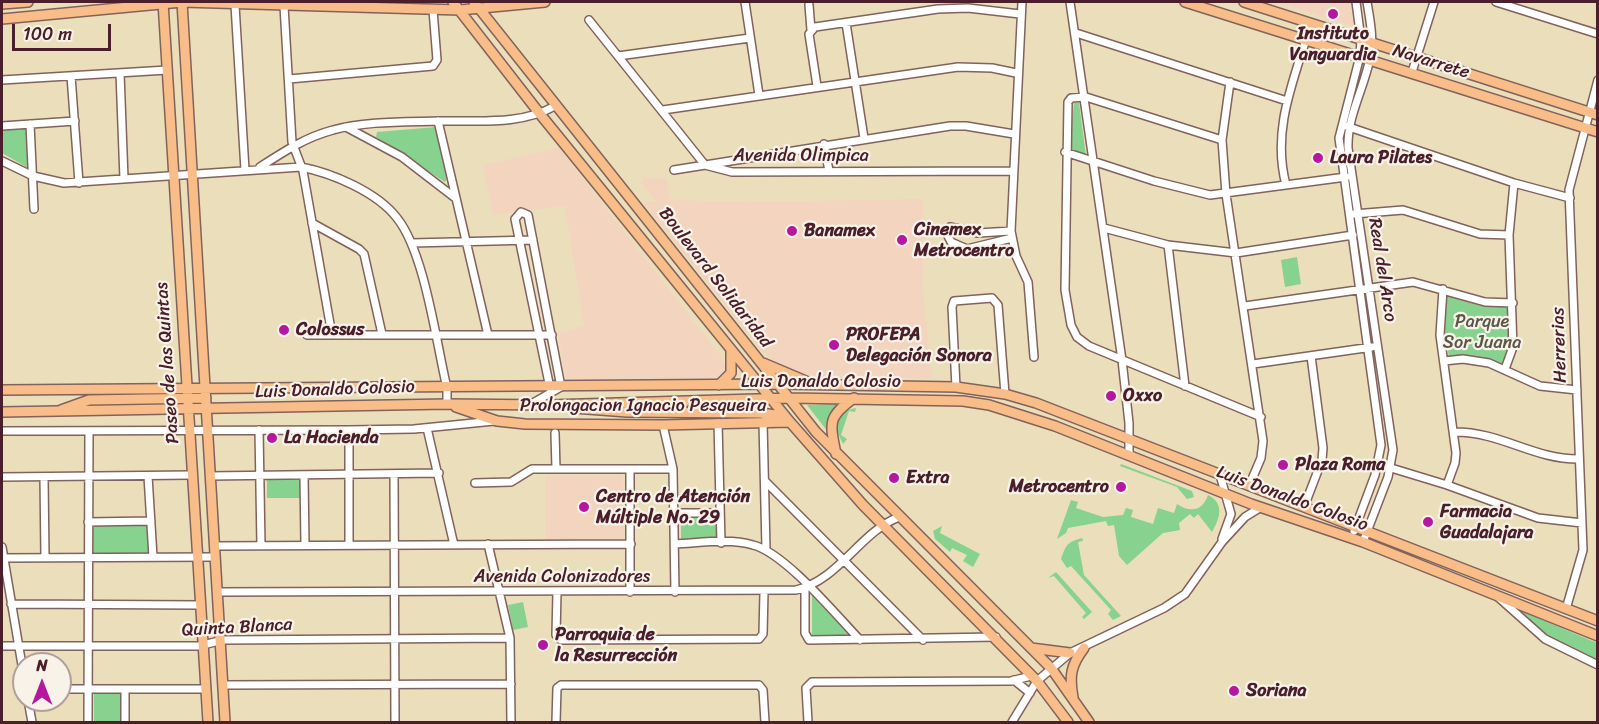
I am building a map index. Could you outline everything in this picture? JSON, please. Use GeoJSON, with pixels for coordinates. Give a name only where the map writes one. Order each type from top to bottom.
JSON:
{"type":"FeatureCollection","features":[{"type":"Feature","properties":{"kind":"main road"},"geometry":{"type":"LineString","coordinates":[[2,4],[27,2]]}},
{"type":"Feature","properties":{"kind":"main road"},"geometry":{"type":"LineString","coordinates":[[2,19],[182,2],[284,6],[337,4],[460,10],[477,5],[545,2]]}},
{"type":"Feature","properties":{"kind":"main road","name":"Paseo de las Quintas"},"geometry":{"type":"LineString","coordinates":[[182,2],[225,723]]}},
{"type":"Feature","properties":{"kind":"main road","name":"Boulevard Solidaridad"},"geometry":{"type":"LineString","coordinates":[[453,2],[540,114],[790,422],[884,524],[1034,678],[1068,723]]}},
{"type":"Feature","properties":{"kind":"main road","name":"Navarrete"},"geometry":{"type":"LineString","coordinates":[[1185,2],[1201,4],[1306,41],[1412,72],[1598,132]]}},
{"type":"Feature","properties":{"kind":"main road","name":"Navarrete"},"geometry":{"type":"LineString","coordinates":[[1244,2],[1594,114]]}},
{"type":"Feature","properties":{"kind":"main road","name":"Paseo de las Quintas"},"geometry":{"type":"LineString","coordinates":[[163,3],[208,723]]}},
{"type":"Feature","properties":{"kind":"main road","name":"Boulevard Solidaridad"},"geometry":{"type":"LineString","coordinates":[[477,5],[555,106],[836,454],[1051,668],[1089,723]]}},
{"type":"Feature","properties":{"kind":"main road","name":"Boulevard Solidaridad"},"geometry":{"type":"LineString","coordinates":[[719,385],[731,373],[731,350]]}},
{"type":"Feature","properties":{"kind":"main road"},"geometry":{"type":"LineString","coordinates":[[760,362],[819,385]]}},
{"type":"Feature","properties":{"kind":"main road","name":"Luis Donaldo Colosio"},"geometry":{"type":"LineString","coordinates":[[186,393],[778,384],[956,387],[1005,394],[1036,403],[1598,621]]}},
{"type":"Feature","properties":{"kind":"main road"},"geometry":{"type":"LineString","coordinates":[[2,390],[186,393]]}},
{"type":"Feature","properties":{"kind":"main road"},"geometry":{"type":"LineString","coordinates":[[56,411],[89,400],[186,393]]}},
{"type":"Feature","properties":{"kind":"main road","name":"Luis Donaldo Colosio"},"geometry":{"type":"LineString","coordinates":[[2,412],[207,411],[770,398],[947,399],[989,405],[1055,426],[1261,507],[1363,542],[1598,636]]}},
{"type":"Feature","properties":{"kind":"main road"},"geometry":{"type":"LineString","coordinates":[[836,454],[832,420],[837,410],[855,398]]}},
{"type":"Feature","properties":{"kind":"main road","name":"Prolongacion Ignacio Pesqueira"},"geometry":{"type":"LineString","coordinates":[[447,404],[497,421],[525,424],[663,425],[790,422]]}},
{"type":"Feature","properties":{"kind":"main road"},"geometry":{"type":"LineString","coordinates":[[563,404],[578,410],[768,414],[790,422]]}},
{"type":"Feature","properties":{"kind":"main road"},"geometry":{"type":"LineString","coordinates":[[1031,648],[1070,653]]}},
{"type":"Feature","properties":{"kind":"main road"},"geometry":{"type":"LineString","coordinates":[[1074,699],[1070,672],[1073,663],[1084,648]]}},
{"type":"Feature","properties":{"kind":"street"},"geometry":{"type":"LineString","coordinates":[[745,2],[759,95]]}},
{"type":"Feature","properties":{"kind":"street"},"geometry":{"type":"LineString","coordinates":[[1022,2],[1011,171],[1011,234],[1028,282],[1034,357]]}},
{"type":"Feature","properties":{"kind":"street"},"geometry":{"type":"LineString","coordinates":[[1070,2],[1086,97],[1122,360],[1129,455]]}},
{"type":"Feature","properties":{"kind":"street"},"geometry":{"type":"LineString","coordinates":[[1072,12],[1077,2]]}},
{"type":"Feature","properties":{"kind":"street"},"geometry":{"type":"LineString","coordinates":[[1412,72],[1434,2]]}},
{"type":"Feature","properties":{"kind":"street"},"geometry":{"type":"LineString","coordinates":[[1496,2],[1507,3],[1598,34]]}},
{"type":"Feature","properties":{"kind":"street"},"geometry":{"type":"LineString","coordinates":[[1357,5],[1368,4]]}},
{"type":"Feature","properties":{"kind":"street","name":"Real del Arco"},"geometry":{"type":"LineString","coordinates":[[1344,126],[1370,60],[1372,43],[1368,4]]}},
{"type":"Feature","properties":{"kind":"street"},"geometry":{"type":"LineString","coordinates":[[235,5],[245,170]]}},
{"type":"Feature","properties":{"kind":"street"},"geometry":{"type":"LineString","coordinates":[[809,5],[817,86]]}},
{"type":"Feature","properties":{"kind":"street","name":"Real del Arco"},"geometry":{"type":"LineString","coordinates":[[1351,538],[1378,464],[1381,445],[1348,215],[1344,126],[1360,56],[1361,40],[1357,5]]}},
{"type":"Feature","properties":{"kind":"street"},"geometry":{"type":"LineString","coordinates":[[284,6],[292,146],[301,167],[332,335]]}},
{"type":"Feature","properties":{"kind":"street"},"geometry":{"type":"LineString","coordinates":[[810,32],[938,9],[968,8],[1020,14]]}},
{"type":"Feature","properties":{"kind":"street"},"geometry":{"type":"LineString","coordinates":[[289,79],[433,66],[437,60],[433,10]]}},
{"type":"Feature","properties":{"kind":"street"},"geometry":{"type":"LineString","coordinates":[[589,20],[705,165]]}},
{"type":"Feature","properties":{"kind":"street"},"geometry":{"type":"LineString","coordinates":[[1286,185],[1280,147],[1287,101],[1311,23]]}},
{"type":"Feature","properties":{"kind":"street"},"geometry":{"type":"LineString","coordinates":[[846,24],[864,138]]}},
{"type":"Feature","properties":{"kind":"street"},"geometry":{"type":"LineString","coordinates":[[1076,33],[1287,101]]}},
{"type":"Feature","properties":{"kind":"street"},"geometry":{"type":"LineString","coordinates":[[618,56],[750,38]]}},
{"type":"Feature","properties":{"kind":"street"},"geometry":{"type":"LineString","coordinates":[[663,110],[958,67],[992,68],[1016,74]]}},
{"type":"Feature","properties":{"kind":"street"},"geometry":{"type":"LineString","coordinates":[[2,80],[167,70]]}},
{"type":"Feature","properties":{"kind":"street"},"geometry":{"type":"LineString","coordinates":[[120,73],[124,179]]}},
{"type":"Feature","properties":{"kind":"street"},"geometry":{"type":"LineString","coordinates":[[71,75],[79,183]]}},
{"type":"Feature","properties":{"kind":"street","name":"Herrerias"},"geometry":{"type":"LineString","coordinates":[[1566,609],[1581,565],[1582,523],[1570,198],[1572,177],[1586,128],[1594,114],[1598,80]]}},
{"type":"Feature","properties":{"kind":"street"},"geometry":{"type":"LineString","coordinates":[[1230,82],[1222,140],[1226,194],[1245,306],[1263,441],[1261,458],[1249,486]]}},
{"type":"Feature","properties":{"kind":"street"},"geometry":{"type":"LineString","coordinates":[[1222,140],[1086,97],[1071,98],[1068,102],[1065,152],[1065,290],[1071,325],[1077,337],[1089,346],[1261,417]]}},
{"type":"Feature","properties":{"kind":"street"},"geometry":{"type":"LineString","coordinates":[[258,169],[292,146],[346,127],[438,121],[498,121],[540,114],[555,106]]}},
{"type":"Feature","properties":{"kind":"street"},"geometry":{"type":"LineString","coordinates":[[2,126],[75,121]]}},
{"type":"Feature","properties":{"kind":"street"},"geometry":{"type":"LineString","coordinates":[[438,121],[488,335]]}},
{"type":"Feature","properties":{"kind":"street"},"geometry":{"type":"LineString","coordinates":[[30,124],[34,209]]}},
{"type":"Feature","properties":{"kind":"street"},"geometry":{"type":"LineString","coordinates":[[674,170],[824,144],[950,126],[966,126],[1014,134]]}},
{"type":"Feature","properties":{"kind":"street"},"geometry":{"type":"LineString","coordinates":[[1344,126],[1514,183],[1570,198]]}},
{"type":"Feature","properties":{"kind":"street"},"geometry":{"type":"LineString","coordinates":[[346,127],[402,157],[454,197]]}},
{"type":"Feature","properties":{"kind":"street"},"geometry":{"type":"LineString","coordinates":[[824,144],[830,171]]}},
{"type":"Feature","properties":{"kind":"street"},"geometry":{"type":"LineString","coordinates":[[1065,152],[1194,193],[1226,194],[1347,176]]}},
{"type":"Feature","properties":{"kind":"street"},"geometry":{"type":"LineString","coordinates":[[2,161],[33,176],[52,181],[79,183],[301,167],[337,177],[382,204],[398,218],[412,243],[447,388],[447,404]]}},
{"type":"Feature","properties":{"kind":"street","name":"Avenida Olimpica"},"geometry":{"type":"LineString","coordinates":[[705,165],[732,172],[1011,171]]}},
{"type":"Feature","properties":{"kind":"street","name":"Real del Arco"},"geometry":{"type":"LineString","coordinates":[[1347,176],[1358,214],[1393,450],[1391,468],[1363,542]]}},
{"type":"Feature","properties":{"kind":"street"},"geometry":{"type":"LineString","coordinates":[[1505,369],[1512,350],[1513,303],[1509,236],[1514,183]]}},
{"type":"Feature","properties":{"kind":"street"},"geometry":{"type":"LineString","coordinates":[[1348,215],[1403,210],[1480,234],[1509,236]]}},
{"type":"Feature","properties":{"kind":"street"},"geometry":{"type":"LineString","coordinates":[[531,404],[561,387],[528,215],[521,212],[515,219],[541,335],[550,388]]}},
{"type":"Feature","properties":{"kind":"street"},"geometry":{"type":"LineString","coordinates":[[312,223],[364,254],[382,334]]}},
{"type":"Feature","properties":{"kind":"street"},"geometry":{"type":"LineString","coordinates":[[950,227],[978,233],[1011,234],[992,244],[967,249],[951,242],[947,234],[950,227]]}},
{"type":"Feature","properties":{"kind":"street"},"geometry":{"type":"LineString","coordinates":[[1104,228],[1168,245],[1236,253],[1361,234]]}},
{"type":"Feature","properties":{"kind":"street"},"geometry":{"type":"LineString","coordinates":[[990,232],[992,244]]}},
{"type":"Feature","properties":{"kind":"street"},"geometry":{"type":"LineString","coordinates":[[412,243],[533,240]]}},
{"type":"Feature","properties":{"kind":"street"},"geometry":{"type":"LineString","coordinates":[[1168,245],[1185,387]]}},
{"type":"Feature","properties":{"kind":"street"},"geometry":{"type":"LineString","coordinates":[[1245,306],[1413,282],[1485,302],[1513,303]]}},
{"type":"Feature","properties":{"kind":"street"},"geometry":{"type":"LineString","coordinates":[[1443,289],[1439,322],[1455,432],[1455,463],[1447,485]]}},
{"type":"Feature","properties":{"kind":"street"},"geometry":{"type":"LineString","coordinates":[[956,387],[952,307],[957,299],[993,298],[998,305],[1005,394]]}},
{"type":"Feature","properties":{"kind":"street"},"geometry":{"type":"LineString","coordinates":[[307,335],[552,335]]}},
{"type":"Feature","properties":{"kind":"street"},"geometry":{"type":"LineString","coordinates":[[1253,364],[1378,346]]}},
{"type":"Feature","properties":{"kind":"street"},"geometry":{"type":"LineString","coordinates":[[1304,507],[1322,460],[1323,448],[1311,356]]}},
{"type":"Feature","properties":{"kind":"street"},"geometry":{"type":"LineString","coordinates":[[1444,362],[1467,360],[1505,369],[1540,386],[1577,390]]}},
{"type":"Feature","properties":{"kind":"street","name":"Prolongacion Ignacio Pesqueira"},"geometry":{"type":"LineString","coordinates":[[2,432],[349,430],[427,428],[497,421]]}},
{"type":"Feature","properties":{"kind":"street"},"geometry":{"type":"LineString","coordinates":[[763,422],[766,549]]}},
{"type":"Feature","properties":{"kind":"street"},"geometry":{"type":"LineString","coordinates":[[718,423],[721,543]]}},
{"type":"Feature","properties":{"kind":"street"},"geometry":{"type":"LineString","coordinates":[[663,425],[673,469],[675,592]]}},
{"type":"Feature","properties":{"kind":"street"},"geometry":{"type":"LineString","coordinates":[[427,428],[454,545]]}},
{"type":"Feature","properties":{"kind":"street"},"geometry":{"type":"LineString","coordinates":[[259,430],[261,546]]}},
{"type":"Feature","properties":{"kind":"street"},"geometry":{"type":"LineString","coordinates":[[349,430],[349,545]]}},
{"type":"Feature","properties":{"kind":"street"},"geometry":{"type":"LineString","coordinates":[[88,723],[89,431]]}},
{"type":"Feature","properties":{"kind":"street"},"geometry":{"type":"LineString","coordinates":[[1455,432],[1480,432],[1547,456],[1578,459]]}},
{"type":"Feature","properties":{"kind":"street"},"geometry":{"type":"LineString","coordinates":[[555,433],[556,470]]}},
{"type":"Feature","properties":{"kind":"street"},"geometry":{"type":"LineString","coordinates":[[1378,464],[1447,485],[1538,518],[1582,523]]}},
{"type":"Feature","properties":{"kind":"street"},"geometry":{"type":"LineString","coordinates":[[474,483],[511,482],[532,470],[673,469]]}},
{"type":"Feature","properties":{"kind":"street"},"geometry":{"type":"LineString","coordinates":[[630,470],[630,592]]}},
{"type":"Feature","properties":{"kind":"street"},"geometry":{"type":"LineString","coordinates":[[210,476],[439,473]]}},
{"type":"Feature","properties":{"kind":"street"},"geometry":{"type":"LineString","coordinates":[[394,474],[394,723]]}},
{"type":"Feature","properties":{"kind":"street"},"geometry":{"type":"LineString","coordinates":[[2,477],[192,475]]}},
{"type":"Feature","properties":{"kind":"street"},"geometry":{"type":"LineString","coordinates":[[304,475],[305,545]]}},
{"type":"Feature","properties":{"kind":"street"},"geometry":{"type":"LineString","coordinates":[[1220,475],[1231,514],[1222,542]]}},
{"type":"Feature","properties":{"kind":"street"},"geometry":{"type":"LineString","coordinates":[[148,476],[153,557]]}},
{"type":"Feature","properties":{"kind":"street"},"geometry":{"type":"LineString","coordinates":[[44,477],[45,558]]}},
{"type":"Feature","properties":{"kind":"street"},"geometry":{"type":"LineString","coordinates":[[765,481],[923,640]]}},
{"type":"Feature","properties":{"kind":"street"},"geometry":{"type":"LineString","coordinates":[[808,723],[806,688],[812,682],[1034,678],[1070,653],[1164,608],[1185,594],[1222,542],[1245,517],[1261,507]]}},
{"type":"Feature","properties":{"kind":"street"},"geometry":{"type":"LineString","coordinates":[[674,513],[720,513]]}},
{"type":"Feature","properties":{"kind":"street"},"geometry":{"type":"LineString","coordinates":[[884,524],[899,518]]}},
{"type":"Feature","properties":{"kind":"street"},"geometry":{"type":"LineString","coordinates":[[88,522],[151,521]]}},
{"type":"Feature","properties":{"kind":"street","name":"Avenida Colonizadores"},"geometry":{"type":"LineString","coordinates":[[217,592],[764,592],[807,587],[845,561],[884,524]]}},
{"type":"Feature","properties":{"kind":"street"},"geometry":{"type":"LineString","coordinates":[[675,544],[741,543],[766,549],[860,640]]}},
{"type":"Feature","properties":{"kind":"street"},"geometry":{"type":"LineString","coordinates":[[488,544],[510,638],[511,723]]}},
{"type":"Feature","properties":{"kind":"street"},"geometry":{"type":"LineString","coordinates":[[215,546],[631,544]]}},
{"type":"Feature","properties":{"kind":"street"},"geometry":{"type":"LineString","coordinates":[[2,547],[19,652]]}},
{"type":"Feature","properties":{"kind":"street"},"geometry":{"type":"LineString","coordinates":[[2,558],[215,557]]}},
{"type":"Feature","properties":{"kind":"street"},"geometry":{"type":"LineString","coordinates":[[807,587],[805,633],[810,640],[923,640],[996,637]]}},
{"type":"Feature","properties":{"kind":"street"},"geometry":{"type":"LineString","coordinates":[[557,592],[556,635],[561,640],[759,639],[763,634],[764,592]]}},
{"type":"Feature","properties":{"kind":"street"},"geometry":{"type":"LineString","coordinates":[[1497,596],[1545,639],[1598,665]]}},
{"type":"Feature","properties":{"kind":"street"},"geometry":{"type":"LineString","coordinates":[[11,604],[201,605]]}},
{"type":"Feature","properties":{"kind":"street","name":"Quinta Blanca"},"geometry":{"type":"LineString","coordinates":[[2,646],[203,645],[220,640],[510,638]]}},
{"type":"Feature","properties":{"kind":"street"},"geometry":{"type":"LineString","coordinates":[[1012,723],[1030,693],[1034,678]]}},
{"type":"Feature","properties":{"kind":"street"},"geometry":{"type":"LineString","coordinates":[[1014,680],[1030,693]]}},
{"type":"Feature","properties":{"kind":"street"},"geometry":{"type":"LineString","coordinates":[[223,686],[511,684]]}},
{"type":"Feature","properties":{"kind":"street"},"geometry":{"type":"LineString","coordinates":[[556,723],[557,688],[561,685],[759,685],[763,690],[765,723]]}},
{"type":"Feature","properties":{"kind":"street"},"geometry":{"type":"LineString","coordinates":[[72,689],[206,689]]}},
{"type":"Feature","properties":{"kind":"street"},"geometry":{"type":"LineString","coordinates":[[125,689],[125,723]]}},
{"type":"Feature","properties":{"kind":"shaded area","name":"Instituto Vanguardia"},"geometry":{"type":"Polygon","coordinates":[[[1275,2],[1350,2],[1354,26],[1275,2]]]}},
{"type":"Feature","properties":{"kind":"shaded area"},"geometry":{"type":"Polygon","coordinates":[[[559,148],[720,355],[726,369],[722,374],[716,378],[566,379],[558,333],[584,326],[565,206],[493,215],[483,165],[559,148]]]}},
{"type":"Feature","properties":{"kind":"shaded area"},"geometry":{"type":"Polygon","coordinates":[[[644,178],[666,178],[671,200],[747,202],[923,199],[923,287],[932,378],[795,374],[775,364],[761,350],[643,202],[656,201],[641,183],[644,178]]]}},
{"type":"Feature","properties":{"kind":"shaded area","name":"Centro de Atención Múltiple No. 29"},"geometry":{"type":"Polygon","coordinates":[[[623,475],[624,539],[546,540],[545,476],[623,475]]]}},
{"type":"Feature","properties":{"kind":"green space"},"geometry":{"type":"Polygon","coordinates":[[[1074,103],[1079,103],[1086,156],[1069,149],[1074,103]]]}},
{"type":"Feature","properties":{"kind":"green space"},"geometry":{"type":"Polygon","coordinates":[[[436,127],[448,177],[445,182],[376,137],[377,132],[436,127]]]}},
{"type":"Feature","properties":{"kind":"green space"},"geometry":{"type":"Polygon","coordinates":[[[28,129],[30,169],[2,153],[2,130],[28,129]]]}},
{"type":"Feature","properties":{"kind":"green space"},"geometry":{"type":"Polygon","coordinates":[[[1297,257],[1301,284],[1285,287],[1281,260],[1297,257]]]}},
{"type":"Feature","properties":{"kind":"green space","name":"Parque Sor Juana"},"geometry":{"type":"Polygon","coordinates":[[[1447,296],[1481,306],[1508,307],[1510,347],[1504,366],[1468,355],[1449,357],[1443,323],[1447,296]]]}},
{"type":"Feature","properties":{"kind":"green space"},"geometry":{"type":"Polygon","coordinates":[[[838,404],[829,416],[828,432],[807,405],[838,404]]]}},
{"type":"Feature","properties":{"kind":"green space"},"geometry":{"type":"Polygon","coordinates":[[[856,408],[855,412],[849,411],[841,435],[847,439],[843,444],[835,427],[842,414],[848,410],[856,408]]]}},
{"type":"Feature","properties":{"kind":"green space"},"geometry":{"type":"Polygon","coordinates":[[[1121,464],[1192,491],[1194,497],[1187,499],[1177,487],[1120,466],[1121,464]]]}},
{"type":"Feature","properties":{"kind":"green space"},"geometry":{"type":"Polygon","coordinates":[[[267,479],[300,479],[300,498],[267,498],[267,479]]]}},
{"type":"Feature","properties":{"kind":"green space"},"geometry":{"type":"Polygon","coordinates":[[[1208,495],[1219,507],[1217,522],[1212,532],[1198,514],[1194,518],[1190,514],[1179,523],[1180,530],[1163,533],[1127,565],[1119,556],[1114,525],[1108,526],[1106,521],[1068,528],[1066,533],[1057,539],[1071,500],[1078,502],[1076,508],[1103,517],[1123,515],[1126,508],[1133,510],[1131,517],[1153,524],[1158,508],[1174,513],[1177,504],[1187,509],[1195,509],[1203,504],[1208,495]]]}},
{"type":"Feature","properties":{"kind":"green space"},"geometry":{"type":"Polygon","coordinates":[[[716,517],[716,540],[681,540],[681,518],[716,517]]]}},
{"type":"Feature","properties":{"kind":"green space"},"geometry":{"type":"Polygon","coordinates":[[[93,523],[148,523],[149,553],[93,554],[93,523]]]}},
{"type":"Feature","properties":{"kind":"green space"},"geometry":{"type":"Polygon","coordinates":[[[942,526],[940,533],[980,554],[973,567],[963,561],[967,555],[952,548],[950,552],[935,539],[933,531],[942,526]]]}},
{"type":"Feature","properties":{"kind":"green space"},"geometry":{"type":"Polygon","coordinates":[[[1082,538],[1083,541],[1078,542],[1084,575],[1121,616],[1113,620],[1108,614],[1111,610],[1071,566],[1067,568],[1061,559],[1068,545],[1082,538]]]}},
{"type":"Feature","properties":{"kind":"green space"},"geometry":{"type":"Polygon","coordinates":[[[1056,572],[1092,612],[1084,619],[1082,617],[1086,613],[1054,576],[1048,578],[1056,572]]]}},
{"type":"Feature","properties":{"kind":"green space"},"geometry":{"type":"Polygon","coordinates":[[[812,589],[859,639],[812,639],[812,589]]]}},
{"type":"Feature","properties":{"kind":"green space"},"geometry":{"type":"Polygon","coordinates":[[[523,602],[528,627],[513,630],[508,605],[523,602]]]}},
{"type":"Feature","properties":{"kind":"green space"},"geometry":{"type":"Polygon","coordinates":[[[1521,611],[1597,643],[1597,660],[1546,635],[1521,611]]]}},
{"type":"Feature","properties":{"kind":"green space"},"geometry":{"type":"Polygon","coordinates":[[[121,693],[122,722],[94,722],[94,694],[121,693]]]}},
{"type":"Feature","properties":{"kind":"place","name":"Instituto Vanguardia"},"geometry":{"type":"Point","coordinates":[1333,14]}},
{"type":"Feature","properties":{"kind":"place","name":"Laura Pilates"},"geometry":{"type":"Point","coordinates":[1318,158]}},
{"type":"Feature","properties":{"kind":"place","name":"Banamex"},"geometry":{"type":"Point","coordinates":[792,231]}},
{"type":"Feature","properties":{"kind":"place","name":"Cinemex Metrocentro"},"geometry":{"type":"Point","coordinates":[902,240]}},
{"type":"Feature","properties":{"kind":"place","name":"Colossus"},"geometry":{"type":"Point","coordinates":[284,330]}},
{"type":"Feature","properties":{"kind":"place","name":"PROFEPA Delegación Sonora"},"geometry":{"type":"Point","coordinates":[834,345]}},
{"type":"Feature","properties":{"kind":"place","name":"Oxxo"},"geometry":{"type":"Point","coordinates":[1111,396]}},
{"type":"Feature","properties":{"kind":"place","name":"La Hacienda"},"geometry":{"type":"Point","coordinates":[272,438]}},
{"type":"Feature","properties":{"kind":"place","name":"Plaza Roma"},"geometry":{"type":"Point","coordinates":[1283,465]}},
{"type":"Feature","properties":{"kind":"place","name":"Extra"},"geometry":{"type":"Point","coordinates":[894,478]}},
{"type":"Feature","properties":{"kind":"place","name":"Metrocentro"},"geometry":{"type":"Point","coordinates":[1121,487]}},
{"type":"Feature","properties":{"kind":"place","name":"Centro de Atención Múltiple No. 29"},"geometry":{"type":"Point","coordinates":[584,507]}},
{"type":"Feature","properties":{"kind":"place","name":"Farmacia Guadalajara"},"geometry":{"type":"Point","coordinates":[1428,522]}},
{"type":"Feature","properties":{"kind":"place","name":"Parroquia de la Resurrección"},"geometry":{"type":"Point","coordinates":[543,645]}},
{"type":"Feature","properties":{"kind":"place","name":"Soriana"},"geometry":{"type":"Point","coordinates":[1234,691]}}]}
